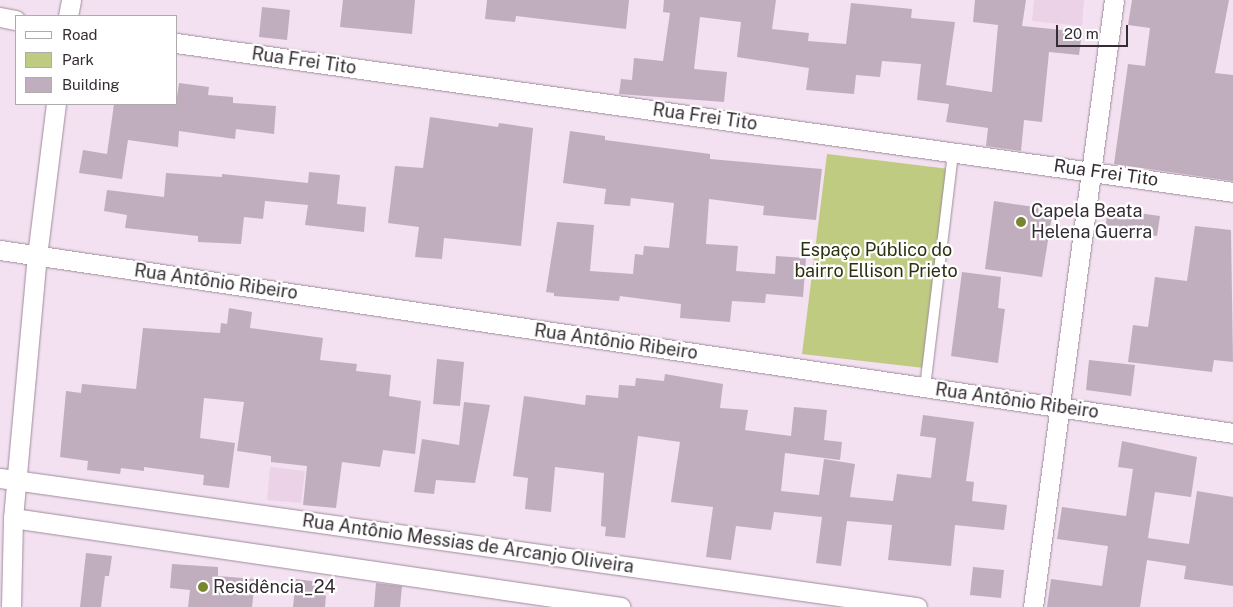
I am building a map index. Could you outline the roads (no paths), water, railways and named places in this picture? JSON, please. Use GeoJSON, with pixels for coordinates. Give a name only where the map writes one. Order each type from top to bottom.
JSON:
{"type":"FeatureCollection","features":[{"type":"Feature","properties":{"kind":"street"},"geometry":{"type":"LineString","coordinates":[[68,15],[71,0]]}},
{"type":"Feature","properties":{"kind":"street"},"geometry":{"type":"LineString","coordinates":[[1032,607],[1061,408],[1114,0]]}},
{"type":"Feature","properties":{"kind":"street"},"geometry":{"type":"LineString","coordinates":[[0,17],[15,20]]}},
{"type":"Feature","properties":{"kind":"street","name":"Rua Frei Tito"},"geometry":{"type":"LineString","coordinates":[[178,43],[1233,192]]}},
{"type":"Feature","properties":{"kind":"street"},"geometry":{"type":"LineString","coordinates":[[11,607],[13,518],[9,480],[56,105]]}},
{"type":"Feature","properties":{"kind":"street","name":"Rua Antônio Ribeiro"},"geometry":{"type":"LineString","coordinates":[[0,250],[1233,433]]}},
{"type":"Feature","properties":{"kind":"street","name":"Rua Antônio Messias de Arcanjo Oliveira"},"geometry":{"type":"LineString","coordinates":[[9,480],[917,607]]}},
{"type":"Feature","properties":{"kind":"street"},"geometry":{"type":"LineString","coordinates":[[13,518],[621,607]]}},
{"type":"Feature","properties":{"kind":"lane"},"geometry":{"type":"LineString","coordinates":[[926,388],[953,152]]}},
{"type":"Feature","properties":{"kind":"place","name":"Capela Beata Helena Guerra"},"geometry":{"type":"Point","coordinates":[1021,222]}},
{"type":"Feature","properties":{"kind":"place","name":"Residência_24"},"geometry":{"type":"Point","coordinates":[203,587]}},
{"type":"Feature","properties":{"kind":"park label","name":"Espaço Público do bairro Ellison Prieto"},"geometry":{"type":"Point","coordinates":[876,261]}}]}
